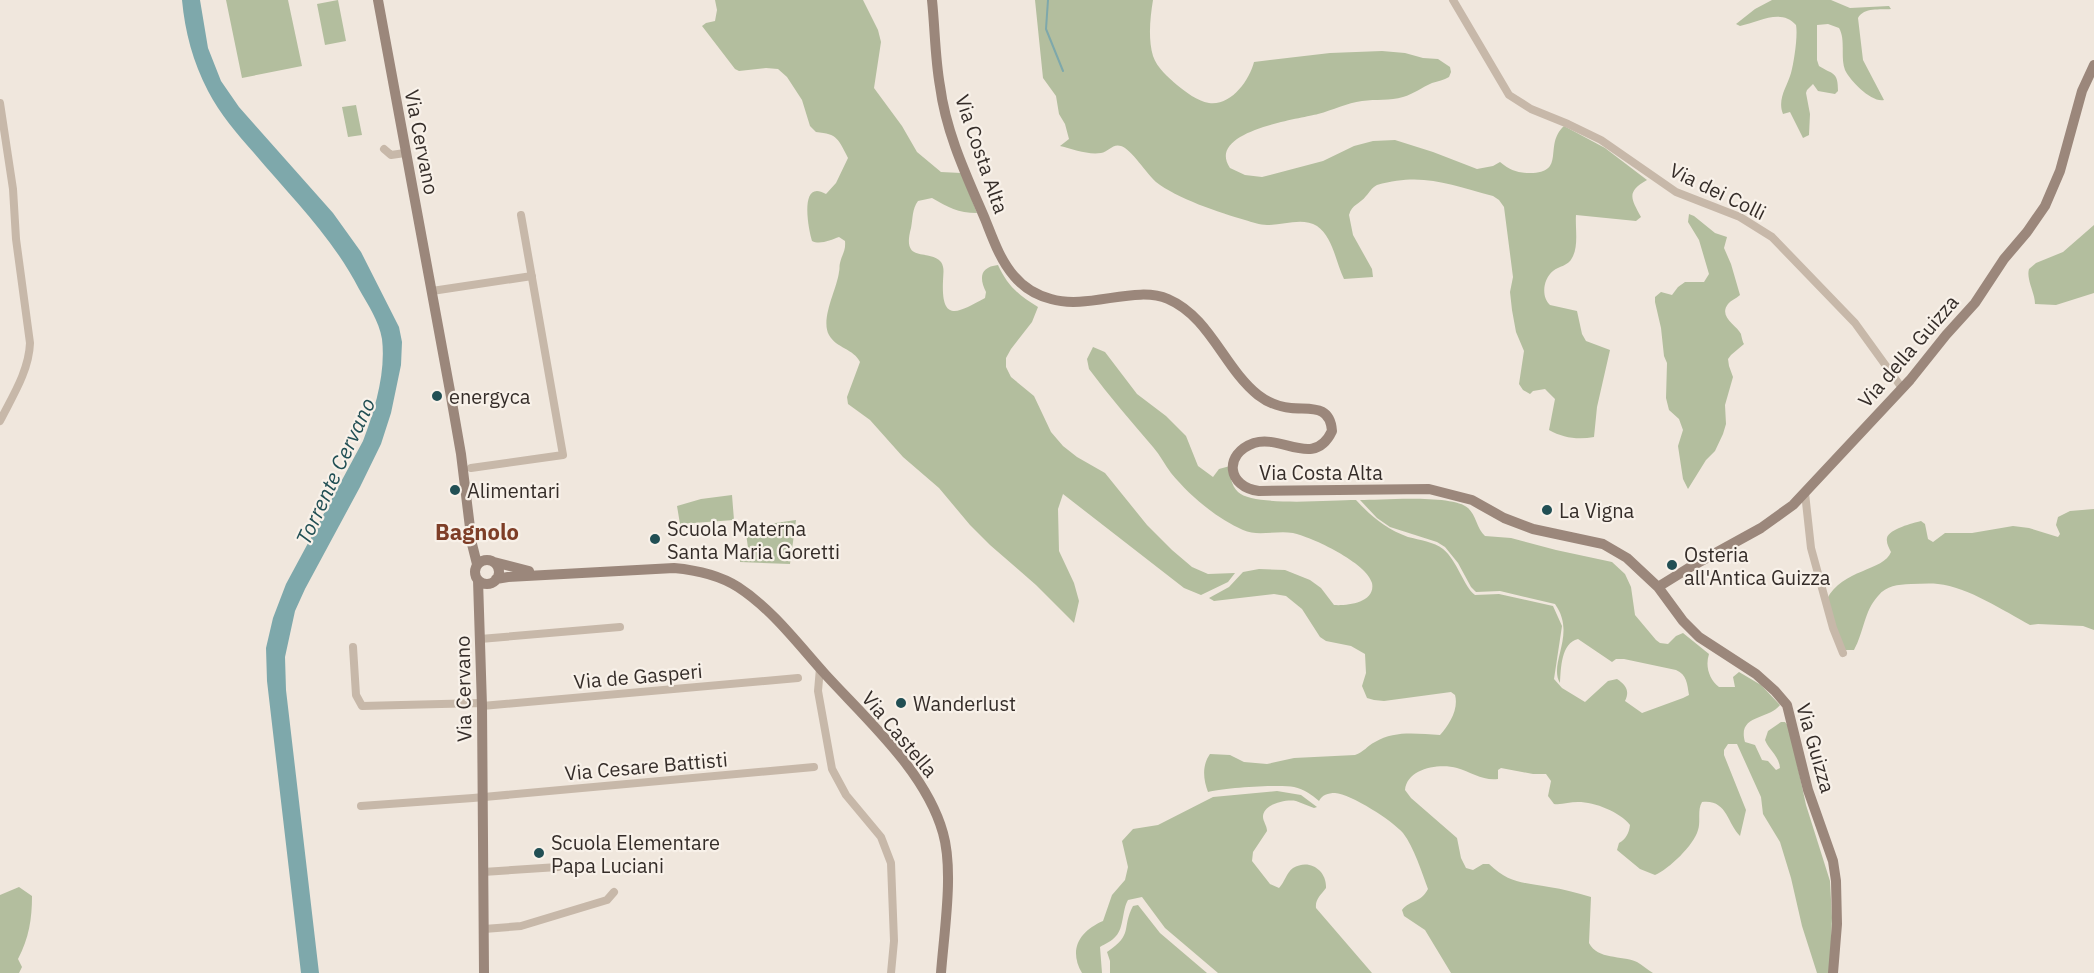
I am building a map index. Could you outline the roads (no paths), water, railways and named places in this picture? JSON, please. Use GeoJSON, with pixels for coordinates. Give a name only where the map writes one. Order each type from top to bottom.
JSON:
{"type":"FeatureCollection","features":[{"type":"Feature","properties":{"kind":"main road","name":"Via Cervano"},"geometry":{"type":"LineString","coordinates":[[378,0],[461,454],[477,564]]}},
{"type":"Feature","properties":{"kind":"main road","name":"Via Costa Alta"},"geometry":{"type":"LineString","coordinates":[[932,0],[939,85],[946,117],[963,169],[1002,259],[1024,286],[1040,296],[1066,303],[1144,295],[1167,298],[1191,314],[1241,378],[1260,396],[1277,405],[1311,408],[1320,410],[1328,416],[1332,431],[1324,445],[1317,448],[1304,449],[1258,442],[1239,452],[1232,468],[1240,485],[1248,490],[1259,491],[1429,489],[1450,493],[1472,500],[1518,524],[1588,540],[1610,548],[1627,558],[1658,587]]}},
{"type":"Feature","properties":{"kind":"main road","name":"Via della Guizza"},"geometry":{"type":"LineString","coordinates":[[1658,587],[1761,528],[1793,505],[1902,388],[1975,303],[2004,259],[2045,206],[2060,171],[2082,91],[2094,65]]}},
{"type":"Feature","properties":{"kind":"main road"},"geometry":{"type":"LineString","coordinates":[[471,533],[478,548],[498,568],[493,581],[482,592],[478,609]]}},
{"type":"Feature","properties":{"kind":"main road"},"geometry":{"type":"LineString","coordinates":[[483,561],[553,574],[483,583],[475,574],[477,564],[483,561]]}},
{"type":"Feature","properties":{"kind":"main road","name":"Via Castella"},"geometry":{"type":"LineString","coordinates":[[553,574],[674,567],[696,570],[736,586],[762,606],[904,762],[927,795],[939,819],[946,844],[948,867],[940,973]]}},
{"type":"Feature","properties":{"kind":"main road","name":"Via Cervano"},"geometry":{"type":"LineString","coordinates":[[478,580],[482,705],[484,973]]}},
{"type":"Feature","properties":{"kind":"main road","name":"Via Guizza"},"geometry":{"type":"LineString","coordinates":[[1658,587],[1683,621],[1699,638],[1756,674],[1787,705],[1808,790],[1833,861],[1837,924],[1833,973]]}},
{"type":"Feature","properties":{"kind":"street","name":"Via dei Colli"},"geometry":{"type":"LineString","coordinates":[[1453,0],[1509,94],[1531,109],[1601,140],[1676,192],[1740,217],[1772,237],[1855,323],[1902,388]]}},
{"type":"Feature","properties":{"kind":"street"},"geometry":{"type":"LineString","coordinates":[[0,103],[13,189],[16,239],[30,353],[24,373],[0,421]]}},
{"type":"Feature","properties":{"kind":"street"},"geometry":{"type":"LineString","coordinates":[[384,149],[391,155],[405,153]]}},
{"type":"Feature","properties":{"kind":"street"},"geometry":{"type":"LineString","coordinates":[[471,468],[563,455],[521,215]]}},
{"type":"Feature","properties":{"kind":"street"},"geometry":{"type":"LineString","coordinates":[[432,291],[532,276]]}},
{"type":"Feature","properties":{"kind":"street"},"geometry":{"type":"LineString","coordinates":[[1805,493],[1811,548],[1842,653]]}},
{"type":"Feature","properties":{"kind":"street"},"geometry":{"type":"LineString","coordinates":[[480,639],[620,627]]}},
{"type":"Feature","properties":{"kind":"street","name":"Via de Gasperi"},"geometry":{"type":"LineString","coordinates":[[353,647],[356,696],[362,706],[482,705],[798,678]]}},
{"type":"Feature","properties":{"kind":"street"},"geometry":{"type":"LineString","coordinates":[[820,668],[818,691],[832,769],[846,795],[881,837],[888,850],[891,863],[894,941],[891,973]]}},
{"type":"Feature","properties":{"kind":"street","name":"Via Cesare Battisti"},"geometry":{"type":"LineString","coordinates":[[482,797],[814,767]]}},
{"type":"Feature","properties":{"kind":"street"},"geometry":{"type":"LineString","coordinates":[[361,806],[482,797]]}},
{"type":"Feature","properties":{"kind":"street"},"geometry":{"type":"LineString","coordinates":[[483,872],[558,867]]}},
{"type":"Feature","properties":{"kind":"street"},"geometry":{"type":"LineString","coordinates":[[484,928],[529,924],[607,900],[614,892]]}},
{"type":"Feature","properties":{"kind":"water"},"geometry":{"type":"Polygon","coordinates":[[[182,0],[200,0],[208,48],[221,81],[239,107],[333,213],[361,252],[399,327],[402,342],[401,365],[391,413],[381,444],[295,611],[285,657],[286,690],[319,973],[301,973],[267,681],[266,648],[273,618],[286,584],[363,441],[381,378],[382,339],[373,313],[337,252],[311,218],[223,116],[194,58],[185,24],[182,0]]]}},
{"type":"Feature","properties":{"kind":"waterway"},"geometry":{"type":"LineString","coordinates":[[1048,0],[1046,29],[1063,71]]}},
{"type":"Feature","properties":{"kind":"place","name":"energyca"},"geometry":{"type":"Point","coordinates":[437,396]}},
{"type":"Feature","properties":{"kind":"place","name":"Alimentari"},"geometry":{"type":"Point","coordinates":[455,490]}},
{"type":"Feature","properties":{"kind":"place","name":"La Vigna"},"geometry":{"type":"Point","coordinates":[1547,510]}},
{"type":"Feature","properties":{"kind":"place","name":"Scuola Materna Santa Maria Goretti"},"geometry":{"type":"Point","coordinates":[655,539]}},
{"type":"Feature","properties":{"kind":"place","name":"Osteria all'Antica Guizza"},"geometry":{"type":"Point","coordinates":[1672,565]}},
{"type":"Feature","properties":{"kind":"place","name":"Wanderlust"},"geometry":{"type":"Point","coordinates":[901,703]}},
{"type":"Feature","properties":{"kind":"place","name":"Scuola Elementare Papa Luciani"},"geometry":{"type":"Point","coordinates":[539,853]}},
{"type":"Feature","properties":{"kind":"district","name":"Bagnolo"},"geometry":{"type":"Point","coordinates":[477,531]}},
{"type":"Feature","properties":{"kind":"water label","name":"Torrente Cervano"},"geometry":{"type":"Point","coordinates":[335,471]}}]}
